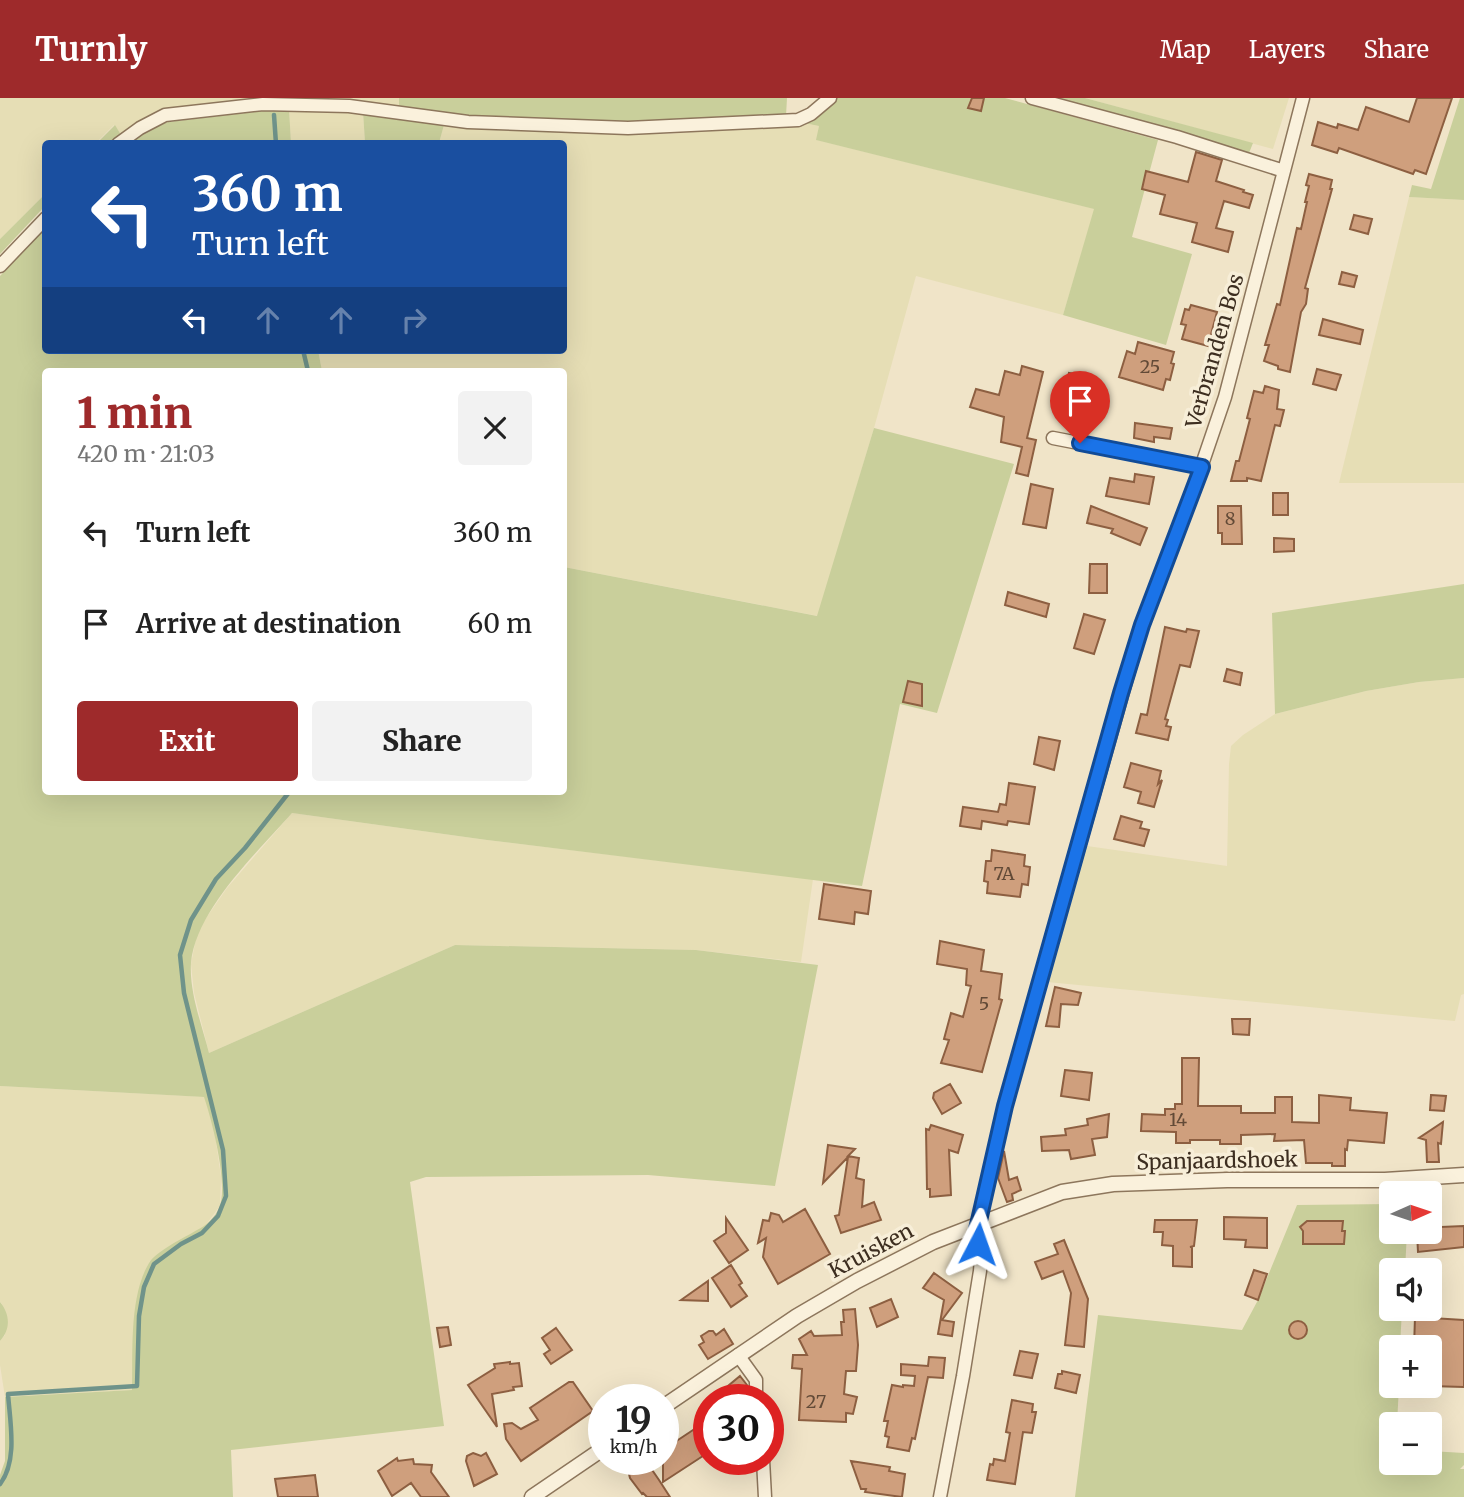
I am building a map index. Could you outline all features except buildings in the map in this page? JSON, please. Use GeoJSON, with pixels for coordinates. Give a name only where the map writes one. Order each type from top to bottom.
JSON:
{"type":"FeatureCollection","features":[{"type":"Feature","properties":{"kind":"street"},"geometry":{"type":"LineString","coordinates":[[124,140],[165,115],[263,104],[349,106],[468,122],[628,128],[798,120],[811,114],[830,98]]}},
{"type":"Feature","properties":{"kind":"street"},"geometry":{"type":"LineString","coordinates":[[1032,98],[1177,137],[1284,171]]}},
{"type":"Feature","properties":{"kind":"street","name":"Verbranden Bos"},"geometry":{"type":"LineString","coordinates":[[978,1225],[1005,1106],[1121,693],[1142,625],[1202,467],[1225,397],[1303,98]]}},
{"type":"Feature","properties":{"kind":"street"},"geometry":{"type":"LineString","coordinates":[[0,266],[42,222]]}},
{"type":"Feature","properties":{"kind":"street"},"geometry":{"type":"LineString","coordinates":[[1053,438],[1202,467]]}},
{"type":"Feature","properties":{"kind":"street","name":"Spanjaardshoek"},"geometry":{"type":"LineString","coordinates":[[978,1225],[1062,1192],[1113,1184],[1227,1180],[1385,1180],[1464,1175]]}},
{"type":"Feature","properties":{"kind":"street"},"geometry":{"type":"LineString","coordinates":[[940,1497],[964,1376],[980,1271],[981,1258],[976,1234],[978,1225]]}},
{"type":"Feature","properties":{"kind":"street","name":"Kruisken"},"geometry":{"type":"LineString","coordinates":[[679,1396],[797,1316],[857,1281],[933,1242],[978,1225]]}},
{"type":"Feature","properties":{"kind":"street"},"geometry":{"type":"LineString","coordinates":[[738,1355],[756,1380],[756,1384]]}},
{"type":"Feature","properties":{"kind":"street"},"geometry":{"type":"LineString","coordinates":[[532,1497],[588,1459]]}},
{"type":"Feature","properties":{"kind":"street"},"geometry":{"type":"LineString","coordinates":[[764,1475],[765,1497]]}},
{"type":"Feature","properties":{"kind":"shaded area"},"geometry":{"type":"Polygon","coordinates":[[[0,98],[276,98],[160,111],[121,135],[114,125],[99,140],[42,140],[42,197],[0,239],[0,98]]]}},
{"type":"Feature","properties":{"kind":"shaded area"},"geometry":{"type":"Polygon","coordinates":[[[301,98],[399,98],[399,108],[344,100],[301,98]]]}},
{"type":"Feature","properties":{"kind":"shaded area"},"geometry":{"type":"Polygon","coordinates":[[[1085,98],[1289,98],[1273,149],[1085,98]]]}},
{"type":"Feature","properties":{"kind":"shaded area"},"geometry":{"type":"Polygon","coordinates":[[[289,108],[363,112],[365,140],[291,140],[289,108]]]}},
{"type":"Feature","properties":{"kind":"shaded area"},"geometry":{"type":"Polygon","coordinates":[[[804,123],[819,126],[817,140],[1095,209],[1063,315],[916,276],[818,616],[567,568],[567,368],[321,368],[319,354],[567,354],[567,140],[440,140],[444,125],[499,130],[669,134],[804,123]]]}},
{"type":"Feature","properties":{"kind":"shaded area"},"geometry":{"type":"Polygon","coordinates":[[[1409,197],[1464,200],[1464,483],[1339,483],[1409,197]]]}},
{"type":"Feature","properties":{"kind":"shaded area"},"geometry":{"type":"Polygon","coordinates":[[[1464,678],[1464,994],[1461,995],[1455,1021],[1047,982],[1087,846],[1227,866],[1231,746],[1243,735],[1275,714],[1366,691],[1464,678]]]}},
{"type":"Feature","properties":{"kind":"shaded area"},"geometry":{"type":"Polygon","coordinates":[[[292,813],[487,840],[813,879],[801,962],[696,950],[455,945],[209,1053],[194,993],[191,964],[196,938],[202,924],[227,888],[292,813]]]}},
{"type":"Feature","properties":{"kind":"shaded area"},"geometry":{"type":"Polygon","coordinates":[[[0,1086],[205,1097],[214,1128],[221,1177],[220,1206],[205,1226],[150,1261],[141,1281],[135,1311],[132,1390],[5,1397],[0,1365],[0,1341],[5,1335],[0,1302],[0,1086]]]}},
{"type":"Feature","properties":{"kind":"green space"},"geometry":{"type":"Polygon","coordinates":[[[399,98],[787,98],[786,116],[625,124],[468,118],[399,108],[399,98]]]}},
{"type":"Feature","properties":{"kind":"green space"},"geometry":{"type":"Polygon","coordinates":[[[837,98],[1005,98],[1158,140],[1132,237],[1192,254],[1166,345],[1063,315],[1094,209],[816,140],[819,126],[804,123],[837,98]]]}},
{"type":"Feature","properties":{"kind":"green space"},"geometry":{"type":"Polygon","coordinates":[[[1045,98],[1085,98],[1253,143],[1249,153],[1245,154],[1045,98]]]}},
{"type":"Feature","properties":{"kind":"green space"},"geometry":{"type":"Polygon","coordinates":[[[1460,98],[1464,98],[1464,200],[1409,197],[1412,185],[1431,189],[1460,98]]]}},
{"type":"Feature","properties":{"kind":"green space"},"geometry":{"type":"Polygon","coordinates":[[[289,108],[291,140],[135,140],[148,130],[168,122],[289,108]]]}},
{"type":"Feature","properties":{"kind":"green space"},"geometry":{"type":"Polygon","coordinates":[[[363,112],[444,125],[440,140],[365,140],[363,112]]]}},
{"type":"Feature","properties":{"kind":"green space"},"geometry":{"type":"Polygon","coordinates":[[[115,125],[121,135],[115,140],[100,140],[115,125]]]}},
{"type":"Feature","properties":{"kind":"green space"},"geometry":{"type":"Polygon","coordinates":[[[42,197],[42,209],[0,254],[0,239],[42,197]]]}},
{"type":"Feature","properties":{"kind":"green space"},"geometry":{"type":"Polygon","coordinates":[[[42,231],[42,354],[319,354],[321,368],[42,368],[42,795],[567,795],[567,568],[817,616],[874,428],[1014,464],[937,713],[900,704],[862,886],[292,813],[231,882],[204,922],[195,943],[191,963],[194,997],[209,1053],[455,945],[696,950],[818,965],[775,1186],[648,1175],[426,1177],[410,1182],[444,1426],[231,1450],[233,1497],[0,1497],[0,1475],[5,1461],[5,1397],[132,1390],[133,1325],[143,1276],[153,1258],[210,1221],[219,1208],[222,1185],[218,1153],[204,1097],[0,1086],[0,276],[42,231]]]}},
{"type":"Feature","properties":{"kind":"green space"},"geometry":{"type":"Polygon","coordinates":[[[1464,584],[1464,678],[1366,691],[1275,714],[1272,613],[1464,584]]]}},
{"type":"Feature","properties":{"kind":"green space"},"geometry":{"type":"Polygon","coordinates":[[[1379,1204],[1379,1244],[1406,1244],[1406,1258],[1379,1258],[1379,1321],[1401,1321],[1401,1335],[1379,1335],[1379,1398],[1398,1398],[1398,1412],[1379,1412],[1379,1475],[1442,1475],[1442,1452],[1464,1453],[1464,1465],[1460,1469],[1464,1469],[1464,1497],[1075,1497],[1098,1315],[1242,1330],[1258,1300],[1297,1205],[1379,1204]]]}},
{"type":"Feature","properties":{"kind":"green space"},"geometry":{"type":"Polygon","coordinates":[[[0,1302],[6,1311],[8,1322],[0,1341],[0,1302]]]}},
{"type":"Feature","properties":{"kind":"waterway"},"geometry":{"type":"LineString","coordinates":[[274,115],[276,140]]}},
{"type":"Feature","properties":{"kind":"waterway"},"geometry":{"type":"LineString","coordinates":[[304,354],[307,368]]}},
{"type":"Feature","properties":{"kind":"waterway"},"geometry":{"type":"LineString","coordinates":[[0,1484],[6,1475],[11,1453],[8,1394],[137,1386],[139,1316],[144,1287],[154,1264],[181,1244],[202,1233],[218,1216],[226,1196],[223,1150],[184,993],[180,955],[191,920],[216,879],[245,848],[287,795]]}},
{"type":"Feature","properties":{"kind":"route"},"geometry":{"type":"LineString","coordinates":[[978,1244],[976,1234],[1005,1106],[1121,693],[1166,557],[1202,467],[1080,443]]}}]}
